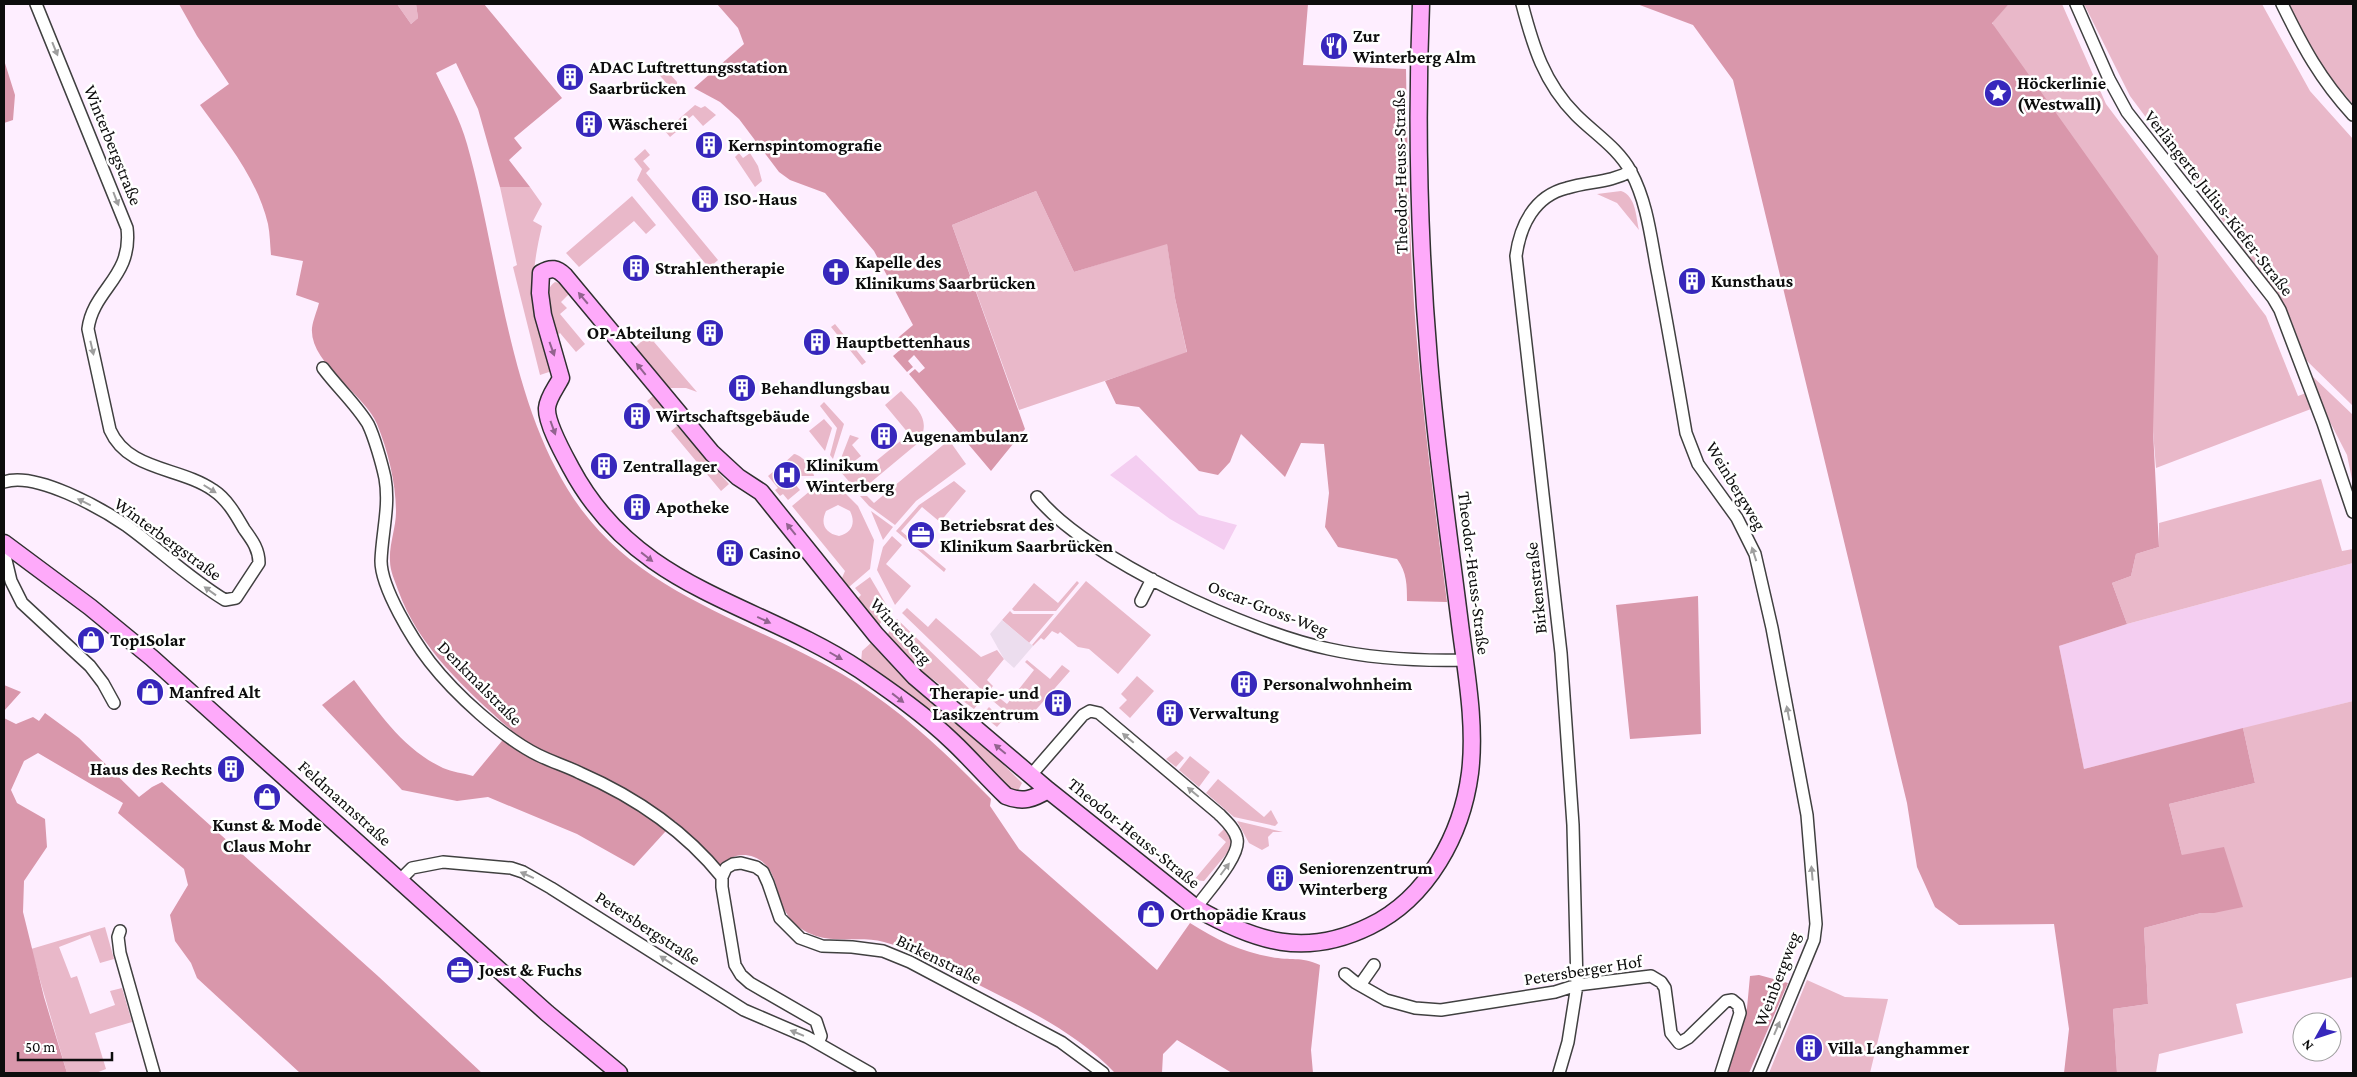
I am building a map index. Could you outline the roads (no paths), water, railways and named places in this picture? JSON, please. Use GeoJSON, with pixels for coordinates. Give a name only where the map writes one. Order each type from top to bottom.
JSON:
{"type":"FeatureCollection","features":[{"type":"Feature","properties":{"kind":"street","name":"Winterbergstraße"},"geometry":{"type":"LineString","coordinates":[[4,482],[30,481],[58,490],[89,505],[126,526],[225,600],[236,598],[259,563],[256,547],[222,497],[196,481],[130,456],[115,441],[110,430],[88,329],[89,317],[125,261],[129,242],[127,228],[36,4]]}},
{"type":"Feature","properties":{"kind":"street","name":"Theodor-Heuss-Straße"},"geometry":{"type":"LineString","coordinates":[[1048,790],[1196,908],[1252,935],[1267,940],[1294,943],[1323,942],[1356,932],[1389,916],[1420,888],[1444,854],[1466,795],[1472,734],[1432,391],[1424,304],[1419,177],[1421,4]]}},
{"type":"Feature","properties":{"kind":"street","name":"Weinbergweg"},"geometry":{"type":"LineString","coordinates":[[1522,4],[1534,52],[1554,89],[1577,116],[1608,143],[1631,171],[1643,200],[1685,423],[1692,449],[1708,479],[1746,533],[1755,554],[1772,628],[1807,815],[1816,924],[1814,940],[1759,1073]]}},
{"type":"Feature","properties":{"kind":"street","name":"Verlängerte Julius-Kiefer-Straße"},"geometry":{"type":"LineString","coordinates":[[2076,4],[2106,72],[2127,112],[2277,304],[2323,423],[2353,512]]}},
{"type":"Feature","properties":{"kind":"street"},"geometry":{"type":"LineString","coordinates":[[2282,4],[2314,66],[2328,86],[2353,115]]}},
{"type":"Feature","properties":{"kind":"street","name":"Birkenstraße"},"geometry":{"type":"LineString","coordinates":[[1559,1073],[1568,1042],[1577,985],[1573,825],[1566,702],[1516,256],[1523,226],[1541,202],[1566,188],[1604,182],[1631,171]]}},
{"type":"Feature","properties":{"kind":"street","name":"Winterberg"},"geometry":{"type":"LineString","coordinates":[[548,268],[560,271],[712,453],[738,477],[761,492],[901,664],[1031,775],[1048,790],[1025,800],[1017,801],[1006,796],[952,742],[873,679],[813,643],[689,584],[660,567],[612,527],[577,480],[560,447],[547,410],[561,378],[542,315],[541,273],[548,268]]}},
{"type":"Feature","properties":{"kind":"street","name":"Denkmalstraße"},"geometry":{"type":"LineString","coordinates":[[322,368],[368,425],[385,477],[388,511],[381,563],[385,578],[403,619],[432,664],[475,708],[513,740],[538,755],[579,772],[641,804],[675,828],[724,873]]}},
{"type":"Feature","properties":{"kind":"street","name":"Oscar-Gross-Weg"},"geometry":{"type":"LineString","coordinates":[[1037,497],[1050,512],[1067,526],[1152,579],[1292,639],[1328,649],[1401,660],[1464,660]]}},
{"type":"Feature","properties":{"kind":"street","name":"Feldmannstraße"},"geometry":{"type":"LineString","coordinates":[[114,703],[103,683],[90,666],[22,603],[11,581],[4,552],[21,554],[38,571],[90,607],[152,658],[547,1013],[619,1073]]}},
{"type":"Feature","properties":{"kind":"street"},"geometry":{"type":"LineString","coordinates":[[1141,600],[1152,579]]}},
{"type":"Feature","properties":{"kind":"street","name":"Theodor-Heuss-Straße"},"geometry":{"type":"LineString","coordinates":[[1031,775],[1083,715],[1090,711],[1099,713],[1228,823],[1237,839],[1238,849],[1196,908]]}},
{"type":"Feature","properties":{"kind":"street","name":"Petersbergstraße"},"geometry":{"type":"LineString","coordinates":[[400,880],[412,868],[437,862],[480,864],[523,872],[744,1010],[818,1043],[870,1073]]}},
{"type":"Feature","properties":{"kind":"street","name":"Birkenstraße"},"geometry":{"type":"LineString","coordinates":[[724,873],[741,863],[756,867],[763,872],[780,918],[800,938],[822,946],[883,951],[910,962],[1048,1034],[1081,1055],[1103,1073]]}},
{"type":"Feature","properties":{"kind":"street"},"geometry":{"type":"LineString","coordinates":[[724,873],[722,887],[735,965],[741,975],[750,983],[816,1021],[821,1036],[818,1043]]}},
{"type":"Feature","properties":{"kind":"street"},"geometry":{"type":"LineString","coordinates":[[120,931],[118,937],[120,953],[154,1073]]}},
{"type":"Feature","properties":{"kind":"street"},"geometry":{"type":"LineString","coordinates":[[1360,985],[1374,964]]}},
{"type":"Feature","properties":{"kind":"street","name":"Petersberger Hof"},"geometry":{"type":"LineString","coordinates":[[1345,974],[1360,985],[1400,1005],[1441,1010],[1555,992],[1577,985],[1643,977],[1656,978],[1665,988],[1671,1033],[1674,1040],[1679,1042],[1688,1038],[1726,1001],[1732,1000],[1738,1005],[1740,1012],[1720,1073]]}},
{"type":"Feature","properties":{"kind":"place","name":"Zur Winterberg Alm"},"geometry":{"type":"Point","coordinates":[1334,46]}},
{"type":"Feature","properties":{"kind":"place","name":"ADAC Luftrettungsstation Saarbrücken"},"geometry":{"type":"Point","coordinates":[570,77]}},
{"type":"Feature","properties":{"kind":"place","name":"Höckerlinie (Westwall)"},"geometry":{"type":"Point","coordinates":[1998,93]}},
{"type":"Feature","properties":{"kind":"place","name":"Wäscherei"},"geometry":{"type":"Point","coordinates":[589,124]}},
{"type":"Feature","properties":{"kind":"place","name":"Kernspintomografie"},"geometry":{"type":"Point","coordinates":[709,145]}},
{"type":"Feature","properties":{"kind":"place","name":"ISO-Haus"},"geometry":{"type":"Point","coordinates":[705,199]}},
{"type":"Feature","properties":{"kind":"place","name":"Strahlentherapie"},"geometry":{"type":"Point","coordinates":[636,268]}},
{"type":"Feature","properties":{"kind":"place","name":"Kapelle des Klinikums Saarbrücken"},"geometry":{"type":"Point","coordinates":[836,272]}},
{"type":"Feature","properties":{"kind":"place","name":"Kunsthaus"},"geometry":{"type":"Point","coordinates":[1692,281]}},
{"type":"Feature","properties":{"kind":"place","name":"OP-Abteilung"},"geometry":{"type":"Point","coordinates":[710,333]}},
{"type":"Feature","properties":{"kind":"place","name":"Hauptbettenhaus"},"geometry":{"type":"Point","coordinates":[817,342]}},
{"type":"Feature","properties":{"kind":"place","name":"Behandlungsbau"},"geometry":{"type":"Point","coordinates":[742,388]}},
{"type":"Feature","properties":{"kind":"place","name":"Wirtschaftsgebäude"},"geometry":{"type":"Point","coordinates":[637,416]}},
{"type":"Feature","properties":{"kind":"place","name":"Augenambulanz"},"geometry":{"type":"Point","coordinates":[884,436]}},
{"type":"Feature","properties":{"kind":"place","name":"Zentrallager"},"geometry":{"type":"Point","coordinates":[604,466]}},
{"type":"Feature","properties":{"kind":"place","name":"Klinikum Winterberg"},"geometry":{"type":"Point","coordinates":[787,475]}},
{"type":"Feature","properties":{"kind":"place","name":"Apotheke"},"geometry":{"type":"Point","coordinates":[637,507]}},
{"type":"Feature","properties":{"kind":"place","name":"Betriebsrat des Klinikum Saarbrücken"},"geometry":{"type":"Point","coordinates":[921,535]}},
{"type":"Feature","properties":{"kind":"place","name":"Casino"},"geometry":{"type":"Point","coordinates":[730,553]}},
{"type":"Feature","properties":{"kind":"place","name":"Top1Solar"},"geometry":{"type":"Point","coordinates":[91,640]}},
{"type":"Feature","properties":{"kind":"place","name":"Personalwohnheim"},"geometry":{"type":"Point","coordinates":[1244,684]}},
{"type":"Feature","properties":{"kind":"place","name":"Manfred Alt"},"geometry":{"type":"Point","coordinates":[150,692]}},
{"type":"Feature","properties":{"kind":"place","name":"Therapie- und Lasikzentrum"},"geometry":{"type":"Point","coordinates":[1058,703]}},
{"type":"Feature","properties":{"kind":"place","name":"Verwaltung"},"geometry":{"type":"Point","coordinates":[1170,713]}},
{"type":"Feature","properties":{"kind":"place","name":"Haus des Rechts"},"geometry":{"type":"Point","coordinates":[231,769]}},
{"type":"Feature","properties":{"kind":"place","name":"Kunst & Mode Claus Mohr"},"geometry":{"type":"Point","coordinates":[267,797]}},
{"type":"Feature","properties":{"kind":"place","name":"Seniorenzentrum Winterberg"},"geometry":{"type":"Point","coordinates":[1280,878]}},
{"type":"Feature","properties":{"kind":"place","name":"Orthopädie Kraus"},"geometry":{"type":"Point","coordinates":[1151,914]}},
{"type":"Feature","properties":{"kind":"place","name":"Joest & Fuchs"},"geometry":{"type":"Point","coordinates":[460,970]}},
{"type":"Feature","properties":{"kind":"place","name":"Villa Langhammer"},"geometry":{"type":"Point","coordinates":[1809,1048]}}]}
